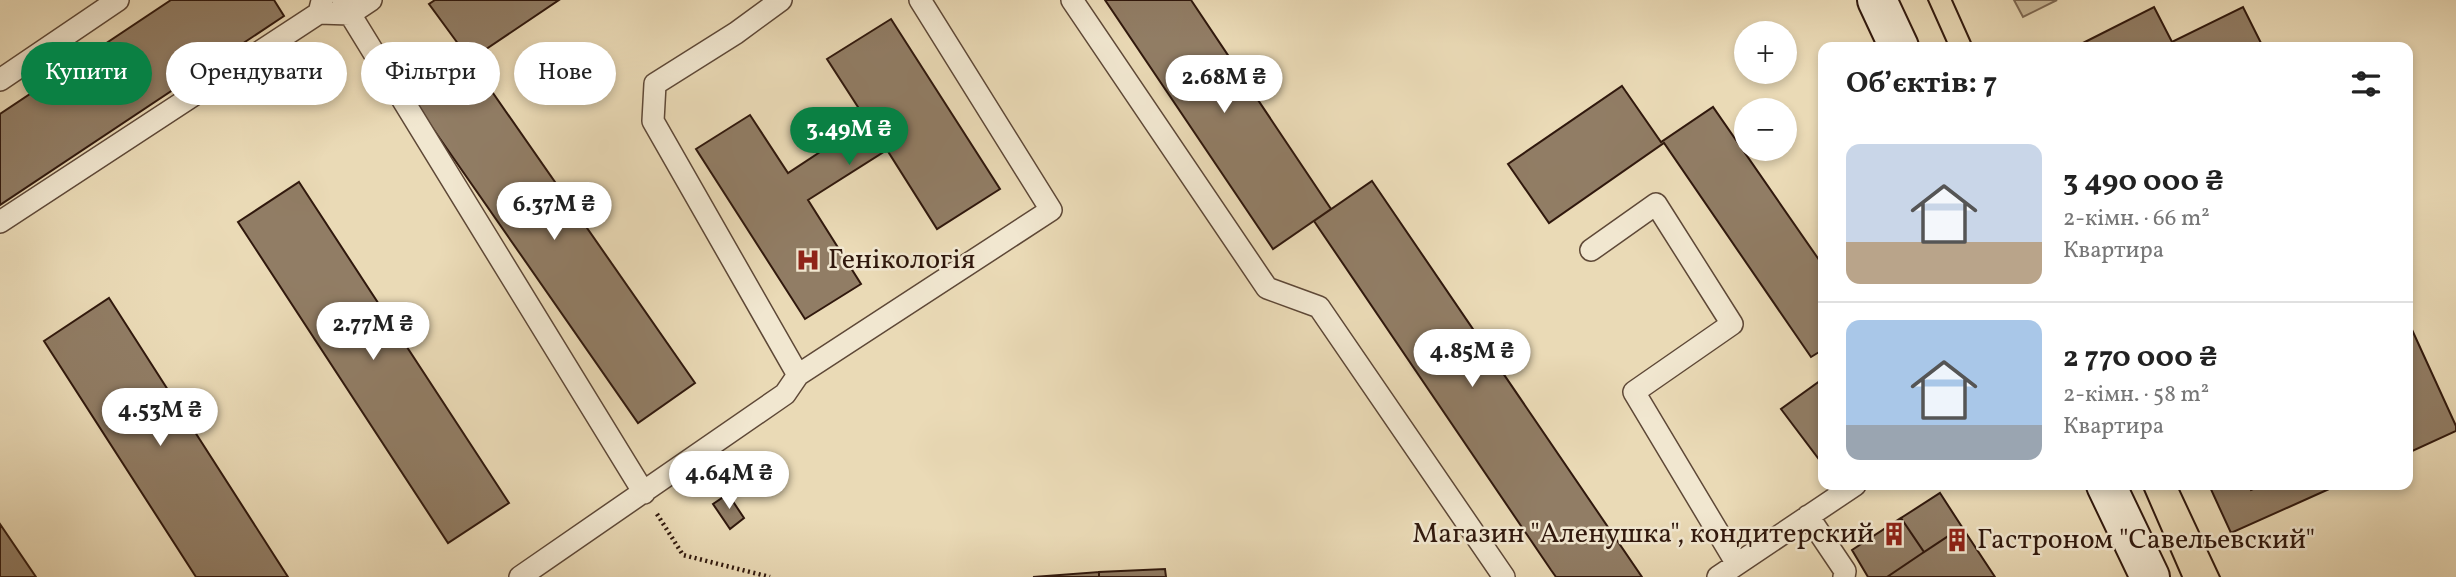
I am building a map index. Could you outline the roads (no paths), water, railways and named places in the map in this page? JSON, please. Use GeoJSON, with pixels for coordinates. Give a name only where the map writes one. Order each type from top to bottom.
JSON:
{"type":"FeatureCollection","features":[{"type":"Feature","properties":{"kind":"street"},"geometry":{"type":"LineString","coordinates":[[1877,0],[1897,42]]}},
{"type":"Feature","properties":{"kind":"street"},"geometry":{"type":"LineString","coordinates":[[2108,490],[2150,577]]}},
{"type":"Feature","properties":{"kind":"lane"},"geometry":{"type":"LineString","coordinates":[[0,80],[118,0]]}},
{"type":"Feature","properties":{"kind":"lane"},"geometry":{"type":"LineString","coordinates":[[0,222],[321,6],[346,7],[371,0]]}},
{"type":"Feature","properties":{"kind":"lane"},"geometry":{"type":"LineString","coordinates":[[781,0],[736,33],[655,84],[653,121],[798,374]]}},
{"type":"Feature","properties":{"kind":"lane"},"geometry":{"type":"LineString","coordinates":[[520,577],[785,394],[798,374],[1051,210],[920,0]]}},
{"type":"Feature","properties":{"kind":"lane"},"geometry":{"type":"LineString","coordinates":[[1072,0],[1267,288],[1319,307],[1504,577]]}},
{"type":"Feature","properties":{"kind":"lane"},"geometry":{"type":"LineString","coordinates":[[346,7],[644,493]]}},
{"type":"Feature","properties":{"kind":"lane"},"geometry":{"type":"LineString","coordinates":[[1591,250],[1656,204],[1732,324],[1634,393],[1737,564]]}},
{"type":"Feature","properties":{"kind":"lane"},"geometry":{"type":"LineString","coordinates":[[1718,577],[1847,490]]}},
{"type":"Feature","properties":{"kind":"lane"},"geometry":{"type":"LineString","coordinates":[[1808,516],[1845,571],[1844,577]]}},
{"type":"Feature","properties":{"kind":"tram line"},"geometry":{"type":"LineString","coordinates":[[1928,0],[1947,42]]}},
{"type":"Feature","properties":{"kind":"tram line"},"geometry":{"type":"LineString","coordinates":[[1952,0],[1971,42]]}},
{"type":"Feature","properties":{"kind":"tram line"},"geometry":{"type":"LineString","coordinates":[[2144,490],[2182,577]]}},
{"type":"Feature","properties":{"kind":"tram line"},"geometry":{"type":"LineString","coordinates":[[2179,490],[2220,577]]}},
{"type":"Feature","properties":{"kind":"place","name":"Генікологія"},"geometry":{"type":"Point","coordinates":[808,260]}},
{"type":"Feature","properties":{"kind":"place","name":"Магазин \"Аленушка\", кондитерский"},"geometry":{"type":"Point","coordinates":[1894,534]}},
{"type":"Feature","properties":{"kind":"place","name":"Гастроном \"Савельевский\""},"geometry":{"type":"Point","coordinates":[1957,540]}}]}
